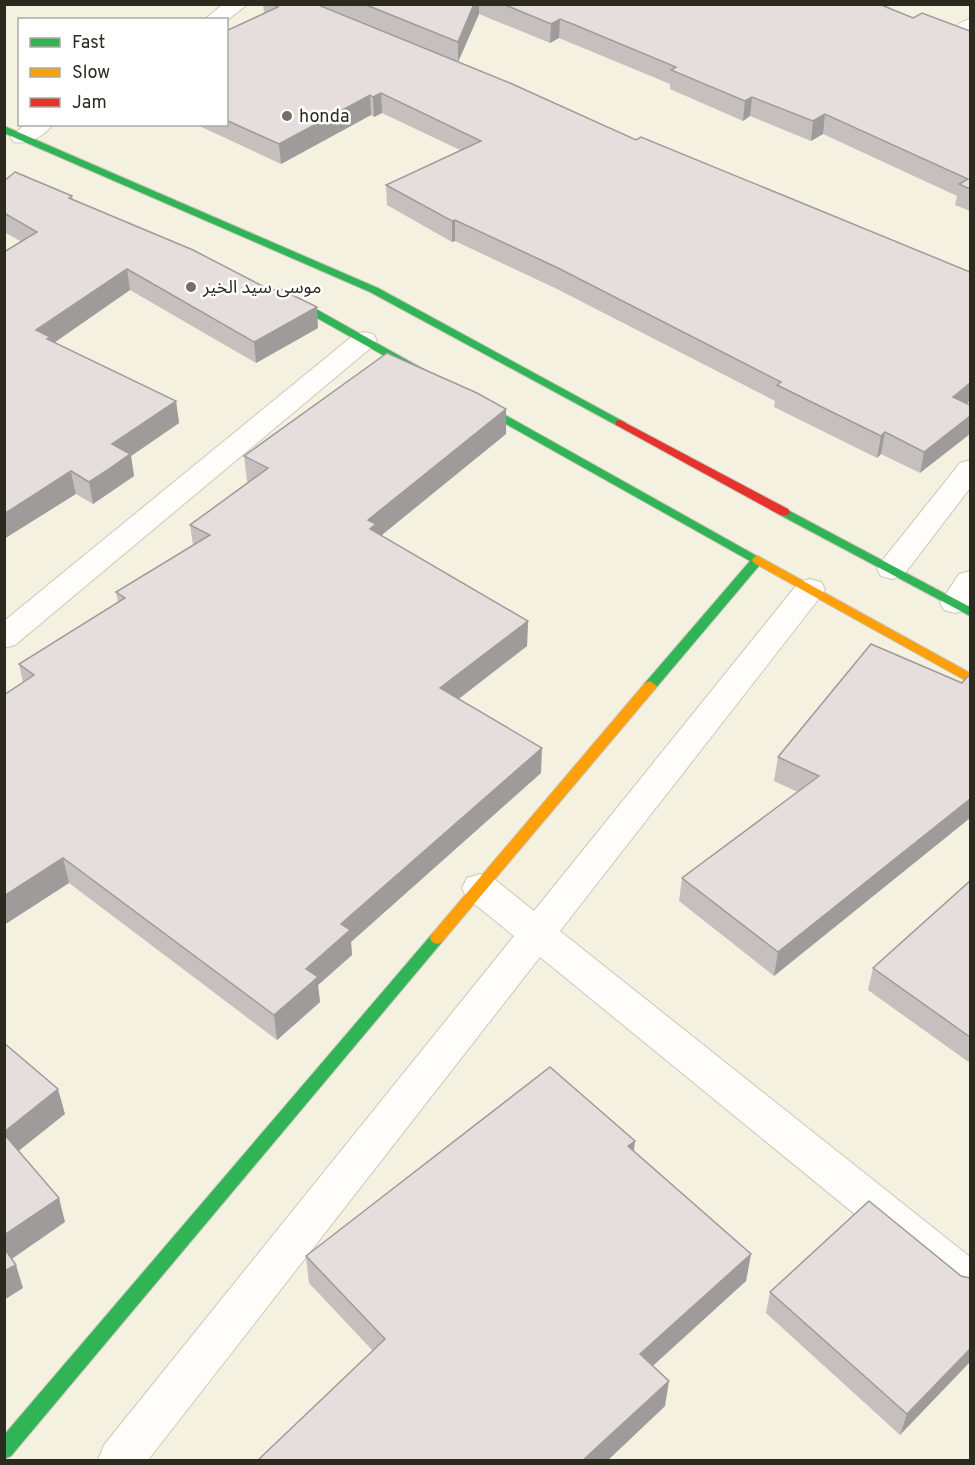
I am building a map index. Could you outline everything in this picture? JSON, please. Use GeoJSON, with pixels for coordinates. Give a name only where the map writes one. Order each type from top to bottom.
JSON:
{"type":"FeatureCollection","features":[{"type":"Feature","properties":{"kind":"main road"},"geometry":{"type":"LineString","coordinates":[[13,133],[374,290],[892,569],[965,598]]}},
{"type":"Feature","properties":{"kind":"main road"},"geometry":{"type":"LineString","coordinates":[[270,292],[312,311],[970,679]]}},
{"type":"Feature","properties":{"kind":"main road"},"geometry":{"type":"LineString","coordinates":[[4,1450],[757,560]]}},
{"type":"Feature","properties":{"kind":"street"},"geometry":{"type":"LineString","coordinates":[[217,18],[238,4]]}},
{"type":"Feature","properties":{"kind":"street"},"geometry":{"type":"LineString","coordinates":[[938,28],[967,33]]}},
{"type":"Feature","properties":{"kind":"street"},"geometry":{"type":"LineString","coordinates":[[13,133],[36,126]]}},
{"type":"Feature","properties":{"kind":"street"},"geometry":{"type":"LineString","coordinates":[[4,638],[363,340]]}},
{"type":"Feature","properties":{"kind":"street"},"geometry":{"type":"LineString","coordinates":[[892,569],[970,469]]}},
{"type":"Feature","properties":{"kind":"street"},"geometry":{"type":"LineString","coordinates":[[120,1461],[810,589]]}},
{"type":"Feature","properties":{"kind":"street"},"geometry":{"type":"LineString","coordinates":[[480,888],[970,1282]]}},
{"type":"Feature","properties":{"kind":"building"},"geometry":{"type":"Polygon","coordinates":[[[272,4],[316,4],[510,83],[636,140],[641,137],[970,272],[970,383],[953,397],[970,405],[970,416],[924,452],[885,432],[881,436],[777,385],[781,382],[558,268],[455,220],[452,221],[386,185],[481,141],[381,93],[373,97],[370,95],[279,144],[228,121],[228,30],[278,7],[272,4]]]}},
{"type":"Feature","properties":{"kind":"building"},"geometry":{"type":"Polygon","coordinates":[[[364,4],[474,4],[458,42],[364,4]]]}},
{"type":"Feature","properties":{"kind":"building"},"geometry":{"type":"Polygon","coordinates":[[[503,4],[879,4],[913,18],[922,13],[970,31],[970,189],[959,184],[968,179],[825,114],[813,121],[752,97],[745,101],[671,70],[676,67],[575,25],[560,19],[551,24],[503,4]]]}},
{"type":"Feature","properties":{"kind":"building"},"geometry":{"type":"Polygon","coordinates":[[[15,172],[72,196],[69,198],[193,250],[272,291],[278,288],[317,307],[254,342],[127,269],[36,330],[50,337],[47,339],[176,401],[112,444],[130,454],[106,471],[89,482],[71,471],[4,514],[4,252],[37,232],[4,213],[4,181],[15,172]]]}},
{"type":"Feature","properties":{"kind":"building"},"geometry":{"type":"Polygon","coordinates":[[[387,353],[477,393],[506,409],[368,520],[376,524],[370,529],[528,621],[440,688],[542,748],[341,924],[350,930],[306,969],[318,977],[274,1015],[63,858],[4,896],[4,695],[34,675],[19,664],[125,598],[116,592],[210,535],[190,525],[268,468],[244,456],[387,353]]]}},
{"type":"Feature","properties":{"kind":"building"},"geometry":{"type":"Polygon","coordinates":[[[871,644],[962,683],[968,676],[970,677],[970,799],[778,952],[682,878],[819,776],[778,757],[871,644]]]}},
{"type":"Feature","properties":{"kind":"building"},"geometry":{"type":"Polygon","coordinates":[[[970,881],[970,1037],[873,968],[970,881]]]}},
{"type":"Feature","properties":{"kind":"building"},"geometry":{"type":"Polygon","coordinates":[[[4,1043],[58,1089],[4,1132],[4,1043]]]}},
{"type":"Feature","properties":{"kind":"building"},"geometry":{"type":"Polygon","coordinates":[[[550,1067],[635,1141],[628,1146],[751,1254],[640,1354],[669,1381],[582,1461],[257,1461],[385,1339],[306,1256],[550,1067]]]}},
{"type":"Feature","properties":{"kind":"building"},"geometry":{"type":"Polygon","coordinates":[[[4,1134],[59,1198],[4,1235],[4,1134]]]}},
{"type":"Feature","properties":{"kind":"building"},"geometry":{"type":"Polygon","coordinates":[[[869,1201],[961,1276],[970,1278],[970,1349],[907,1414],[770,1292],[869,1201]]]}},
{"type":"Feature","properties":{"kind":"building"},"geometry":{"type":"Polygon","coordinates":[[[4,1248],[16,1265],[4,1271],[4,1248]]]}},
{"type":"Feature","properties":{"kind":"traffic: fast"},"geometry":{"type":"LineString","coordinates":[[4,129],[374,290],[620,423]]}},
{"type":"Feature","properties":{"kind":"traffic: fast"},"geometry":{"type":"LineString","coordinates":[[277,296],[312,311],[758,560]]}},
{"type":"Feature","properties":{"kind":"traffic: fast"},"geometry":{"type":"LineString","coordinates":[[784,512],[970,612]]}},
{"type":"Feature","properties":{"kind":"traffic: fast"},"geometry":{"type":"LineString","coordinates":[[650,686],[757,560]]}},
{"type":"Feature","properties":{"kind":"traffic: fast"},"geometry":{"type":"LineString","coordinates":[[4,1450],[437,938]]}},
{"type":"Feature","properties":{"kind":"traffic: slow"},"geometry":{"type":"LineString","coordinates":[[758,560],[970,679]]}},
{"type":"Feature","properties":{"kind":"traffic: slow"},"geometry":{"type":"LineString","coordinates":[[437,938],[650,686]]}},
{"type":"Feature","properties":{"kind":"traffic: jam"},"geometry":{"type":"LineString","coordinates":[[620,423],[784,512]]}},
{"type":"Feature","properties":{"kind":"place","name":"honda"},"geometry":{"type":"Point","coordinates":[287,116]}},
{"type":"Feature","properties":{"kind":"place","name":"موسى سيد الخير"},"geometry":{"type":"Point","coordinates":[191,287]}}]}
